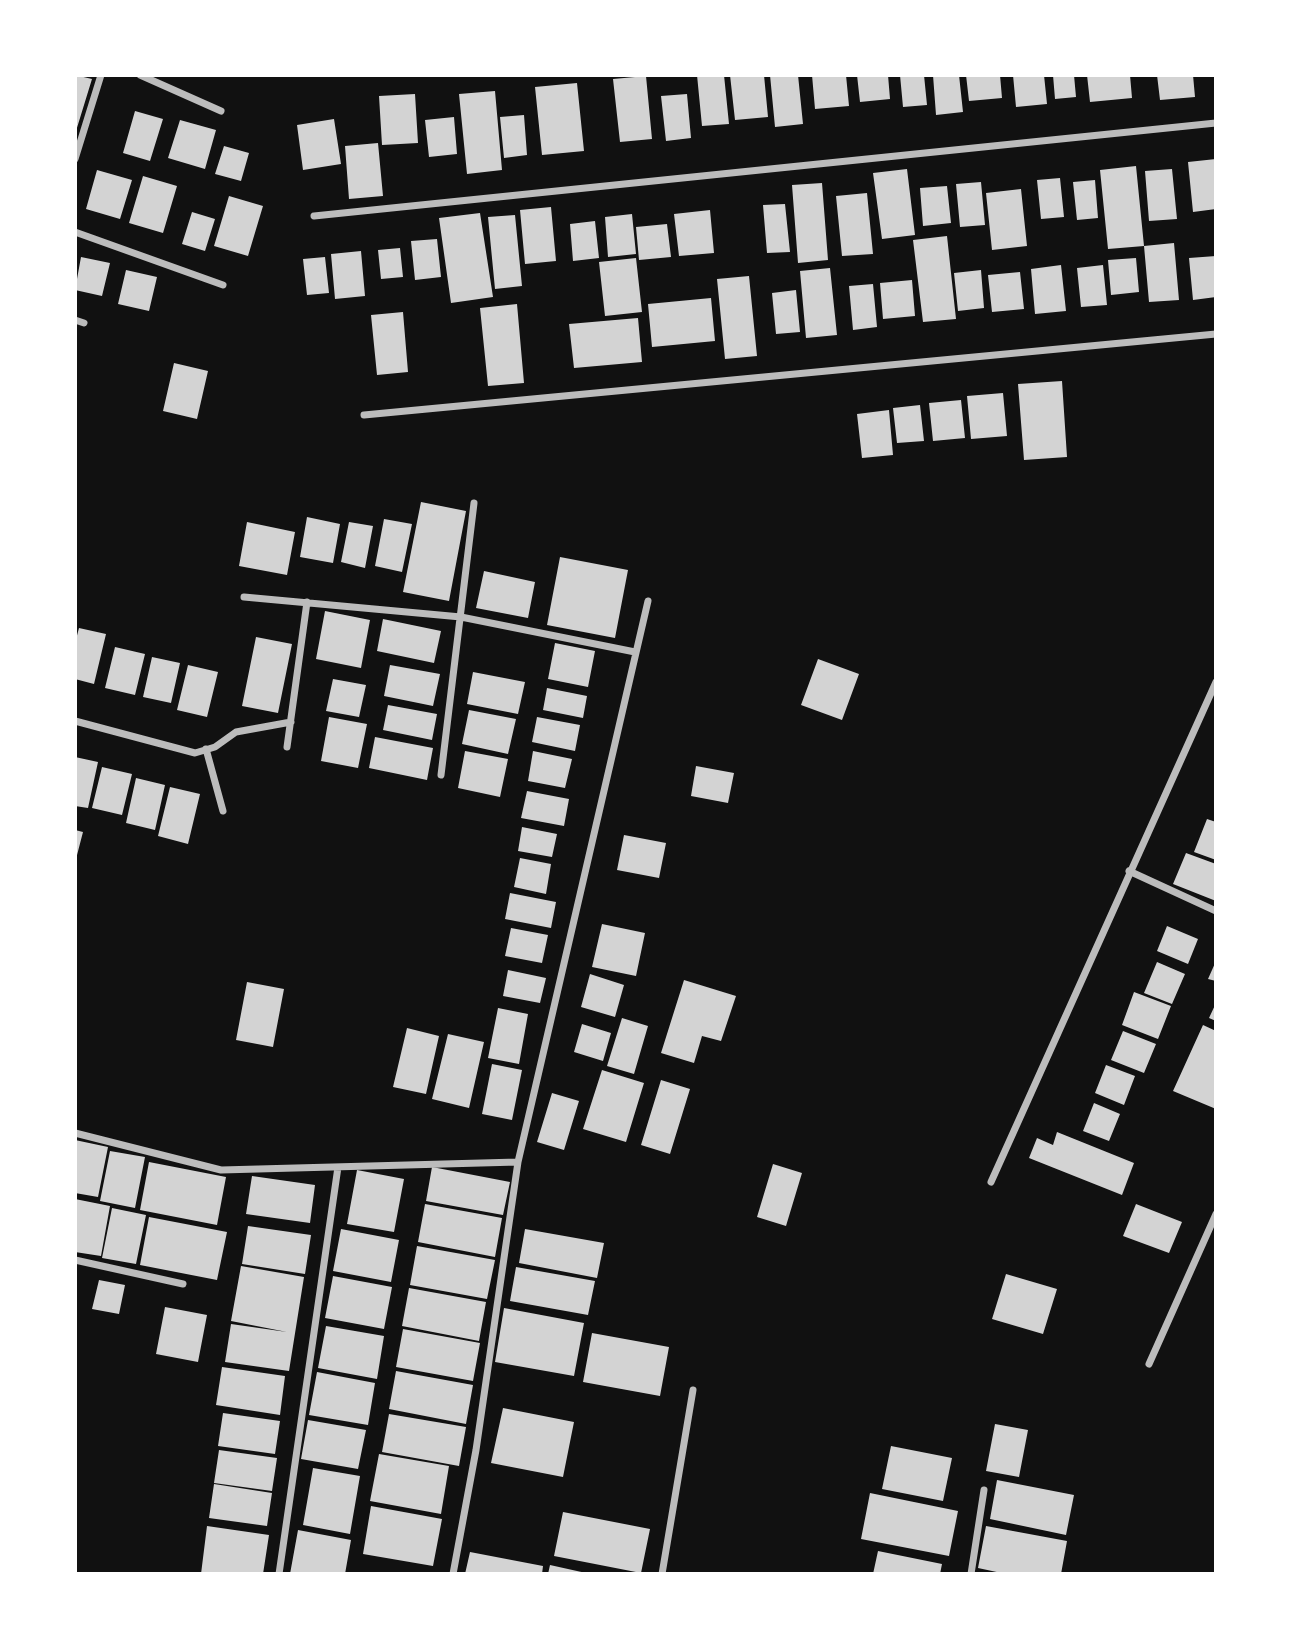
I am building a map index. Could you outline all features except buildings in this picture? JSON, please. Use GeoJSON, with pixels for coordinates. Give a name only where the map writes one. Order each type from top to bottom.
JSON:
{"type":"FeatureCollection","features":[{"type":"Feature","properties":{"kind":"street"},"geometry":{"type":"LineString","coordinates":[[75,159],[101,75]]}},
{"type":"Feature","properties":{"kind":"street"},"geometry":{"type":"LineString","coordinates":[[140,75],[222,111]]}},
{"type":"Feature","properties":{"kind":"street"},"geometry":{"type":"LineString","coordinates":[[314,216],[1216,123]]}},
{"type":"Feature","properties":{"kind":"street"},"geometry":{"type":"LineString","coordinates":[[75,232],[223,285]]}},
{"type":"Feature","properties":{"kind":"street"},"geometry":{"type":"LineString","coordinates":[[75,320],[84,323]]}},
{"type":"Feature","properties":{"kind":"street"},"geometry":{"type":"LineString","coordinates":[[364,415],[1216,334]]}},
{"type":"Feature","properties":{"kind":"street"},"geometry":{"type":"LineString","coordinates":[[441,775],[474,503]]}},
{"type":"Feature","properties":{"kind":"street"},"geometry":{"type":"LineString","coordinates":[[244,597],[461,617],[635,652]]}},
{"type":"Feature","properties":{"kind":"street"},"geometry":{"type":"LineString","coordinates":[[453,1574],[476,1450],[518,1162],[648,601]]}},
{"type":"Feature","properties":{"kind":"street"},"geometry":{"type":"LineString","coordinates":[[287,747],[307,602]]}},
{"type":"Feature","properties":{"kind":"street"},"geometry":{"type":"LineString","coordinates":[[991,1182],[1216,681]]}},
{"type":"Feature","properties":{"kind":"street"},"geometry":{"type":"LineString","coordinates":[[75,722],[195,753],[215,747],[236,732],[291,722]]}},
{"type":"Feature","properties":{"kind":"street"},"geometry":{"type":"LineString","coordinates":[[206,749],[223,811]]}},
{"type":"Feature","properties":{"kind":"street"},"geometry":{"type":"LineString","coordinates":[[1129,871],[1216,911]]}},
{"type":"Feature","properties":{"kind":"street"},"geometry":{"type":"LineString","coordinates":[[75,1133],[221,1170],[518,1162]]}},
{"type":"Feature","properties":{"kind":"street"},"geometry":{"type":"LineString","coordinates":[[279,1574],[338,1167]]}},
{"type":"Feature","properties":{"kind":"street"},"geometry":{"type":"LineString","coordinates":[[1149,1364],[1216,1214]]}},
{"type":"Feature","properties":{"kind":"street"},"geometry":{"type":"LineString","coordinates":[[75,1260],[183,1284]]}},
{"type":"Feature","properties":{"kind":"street"},"geometry":{"type":"LineString","coordinates":[[662,1574],[693,1390]]}},
{"type":"Feature","properties":{"kind":"street"},"geometry":{"type":"LineString","coordinates":[[971,1574],[984,1490]]}}]}
